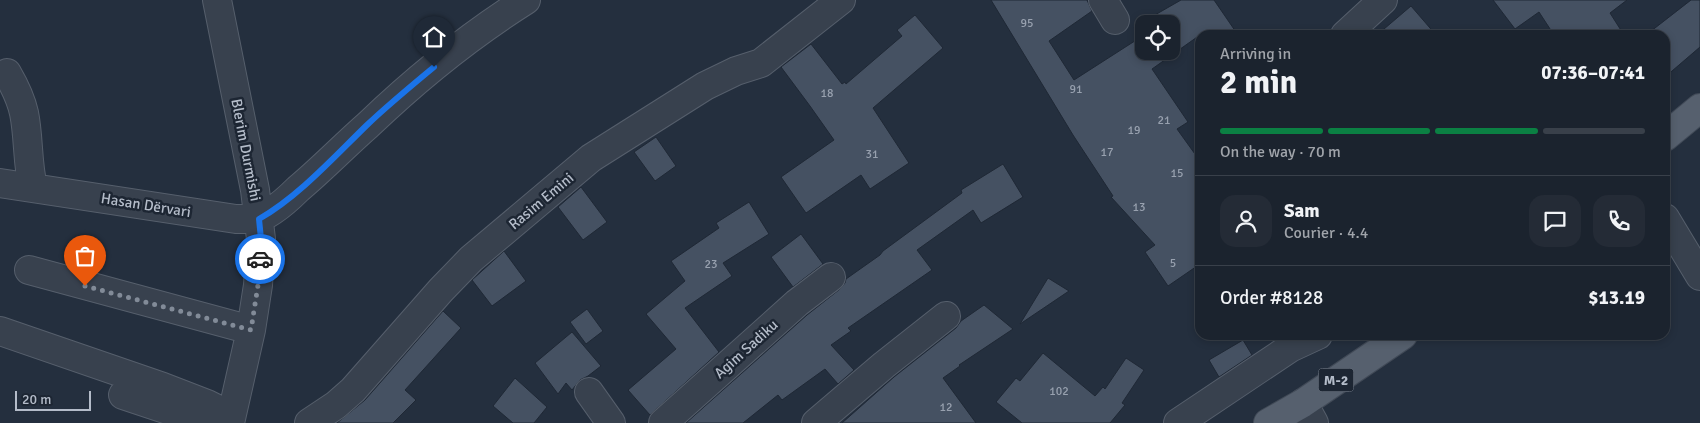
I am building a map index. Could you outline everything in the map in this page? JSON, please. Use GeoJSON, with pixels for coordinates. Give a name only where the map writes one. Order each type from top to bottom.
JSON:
{"type":"FeatureCollection","features":[{"type":"Feature","properties":{"kind":"main road"},"geometry":{"type":"LineString","coordinates":[[1670,133],[1700,108]]}},
{"type":"Feature","properties":{"kind":"main road","name":"M-2"},"geometry":{"type":"LineString","coordinates":[[1268,423],[1309,413],[1397,340]]}},
{"type":"Feature","properties":{"kind":"street","name":"Blerim Durmishi"},"geometry":{"type":"LineString","coordinates":[[217,0],[255,190],[261,239],[258,285],[251,330],[223,421]]}},
{"type":"Feature","properties":{"kind":"street"},"geometry":{"type":"LineString","coordinates":[[259,219],[290,197],[375,118],[449,55],[499,17],[526,0]]}},
{"type":"Feature","properties":{"kind":"street","name":"Rasim Emini"},"geometry":{"type":"LineString","coordinates":[[309,423],[336,405],[353,390],[441,290],[471,259],[591,158],[705,86],[736,71],[761,63],[841,0]]}},
{"type":"Feature","properties":{"kind":"street"},"geometry":{"type":"LineString","coordinates":[[1350,30],[1383,0]]}},
{"type":"Feature","properties":{"kind":"street"},"geometry":{"type":"LineString","coordinates":[[7,73],[24,112],[29,171],[33,187]]}},
{"type":"Feature","properties":{"kind":"street","name":"Hasan Dërvari"},"geometry":{"type":"LineString","coordinates":[[0,183],[227,217],[259,219]]}},
{"type":"Feature","properties":{"kind":"street"},"geometry":{"type":"LineString","coordinates":[[1670,226],[1700,276]]}},
{"type":"Feature","properties":{"kind":"street"},"geometry":{"type":"LineString","coordinates":[[29,270],[251,330]]}},
{"type":"Feature","properties":{"kind":"street","name":"Agim Sadiku"},"geometry":{"type":"LineString","coordinates":[[663,423],[797,303],[831,277]]}},
{"type":"Feature","properties":{"kind":"street"},"geometry":{"type":"LineString","coordinates":[[816,423],[884,365],[946,316]]}},
{"type":"Feature","properties":{"kind":"street"},"geometry":{"type":"LineString","coordinates":[[0,331],[207,404],[223,421]]}},
{"type":"Feature","properties":{"kind":"street"},"geometry":{"type":"LineString","coordinates":[[1178,423],[1290,348],[1307,340]]}},
{"type":"Feature","properties":{"kind":"street"},"geometry":{"type":"LineString","coordinates":[[589,392],[611,423]]}},
{"type":"Feature","properties":{"kind":"street"},"geometry":{"type":"LineString","coordinates":[[123,395],[223,421]]}},
{"type":"Feature","properties":{"kind":"building"},"geometry":{"type":"Polygon","coordinates":[[[991,0],[1087,0],[1092,11],[1049,41],[1074,80],[1135,41],[1135,60],[1165,60],[1152,69],[1188,122],[1177,129],[1195,154],[1195,267],[1168,286],[1145,252],[1155,245],[1111,197],[1113,196],[1073,135],[991,0]]]}},
{"type":"Feature","properties":{"kind":"building"},"geometry":{"type":"Polygon","coordinates":[[[1181,0],[1214,0],[1235,30],[1195,30],[1195,39],[1180,49],[1180,15],[1155,15],[1181,0]]]}},
{"type":"Feature","properties":{"kind":"building"},"geometry":{"type":"Polygon","coordinates":[[[1493,0],[1627,0],[1610,13],[1621,30],[1551,30],[1539,12],[1515,29],[1493,0]]]}},
{"type":"Feature","properties":{"kind":"building"},"geometry":{"type":"Polygon","coordinates":[[[1691,0],[1700,0],[1700,47],[1670,73],[1670,30],[1652,30],[1691,0]]]}},
{"type":"Feature","properties":{"kind":"building"},"geometry":{"type":"Polygon","coordinates":[[[1411,6],[1432,30],[1383,30],[1411,6]]]}},
{"type":"Feature","properties":{"kind":"building"},"geometry":{"type":"Polygon","coordinates":[[[915,15],[943,48],[873,108],[909,163],[870,189],[861,175],[806,213],[781,177],[834,140],[781,67],[811,44],[842,84],[845,82],[846,84],[902,36],[897,30],[915,15]]]}},
{"type":"Feature","properties":{"kind":"building"},"geometry":{"type":"Polygon","coordinates":[[[656,137],[676,166],[655,181],[634,152],[656,137]]]}},
{"type":"Feature","properties":{"kind":"building"},"geometry":{"type":"Polygon","coordinates":[[[1003,164],[1023,197],[981,223],[973,210],[917,250],[932,270],[848,328],[851,331],[831,345],[854,370],[838,384],[825,369],[782,400],[778,395],[743,423],[686,423],[807,315],[840,289],[846,279],[962,193],[961,190],[1003,164]]]}},
{"type":"Feature","properties":{"kind":"building"},"geometry":{"type":"Polygon","coordinates":[[[581,187],[607,222],[583,240],[558,207],[581,187]]]}},
{"type":"Feature","properties":{"kind":"building"},"geometry":{"type":"Polygon","coordinates":[[[749,202],[769,234],[723,263],[732,276],[685,308],[719,352],[650,415],[628,390],[676,349],[646,314],[685,281],[671,261],[719,228],[716,223],[749,202]]]}},
{"type":"Feature","properties":{"kind":"building"},"geometry":{"type":"Polygon","coordinates":[[[801,234],[823,264],[793,287],[771,257],[801,234]]]}},
{"type":"Feature","properties":{"kind":"building"},"geometry":{"type":"Polygon","coordinates":[[[504,251],[526,281],[492,306],[472,280],[504,251]]]}},
{"type":"Feature","properties":{"kind":"building"},"geometry":{"type":"Polygon","coordinates":[[[1048,278],[1069,291],[1020,324],[1048,278]]]}},
{"type":"Feature","properties":{"kind":"building"},"geometry":{"type":"Polygon","coordinates":[[[984,305],[1013,329],[943,378],[976,423],[842,423],[894,377],[956,328],[961,321],[984,305]]]}},
{"type":"Feature","properties":{"kind":"building"},"geometry":{"type":"Polygon","coordinates":[[[587,309],[603,331],[586,344],[570,322],[587,309]]]}},
{"type":"Feature","properties":{"kind":"building"},"geometry":{"type":"Polygon","coordinates":[[[443,311],[461,328],[405,390],[416,400],[393,423],[337,423],[365,400],[443,311]]]}},
{"type":"Feature","properties":{"kind":"building"},"geometry":{"type":"Polygon","coordinates":[[[572,332],[601,366],[580,380],[572,390],[566,383],[558,394],[535,363],[572,332]]]}},
{"type":"Feature","properties":{"kind":"building"},"geometry":{"type":"Polygon","coordinates":[[[1243,340],[1252,355],[1219,377],[1209,360],[1243,340]]]}},
{"type":"Feature","properties":{"kind":"building"},"geometry":{"type":"Polygon","coordinates":[[[1043,353],[1095,396],[1103,387],[1105,389],[1126,358],[1144,370],[1122,403],[1125,405],[1110,423],[1022,423],[996,402],[1016,378],[1020,381],[1043,353]]]}},
{"type":"Feature","properties":{"kind":"building"},"geometry":{"type":"Polygon","coordinates":[[[515,378],[547,407],[534,423],[513,423],[493,406],[515,378]]]}},
{"type":"Feature","properties":{"kind":"way so far"},"geometry":{"type":"LineString","coordinates":[[85,286],[251,330],[260,259]]}},
{"type":"Feature","properties":{"kind":"route"},"geometry":{"type":"LineString","coordinates":[[260,259],[259,219],[290,197],[368,124],[434,67]]}}]}
